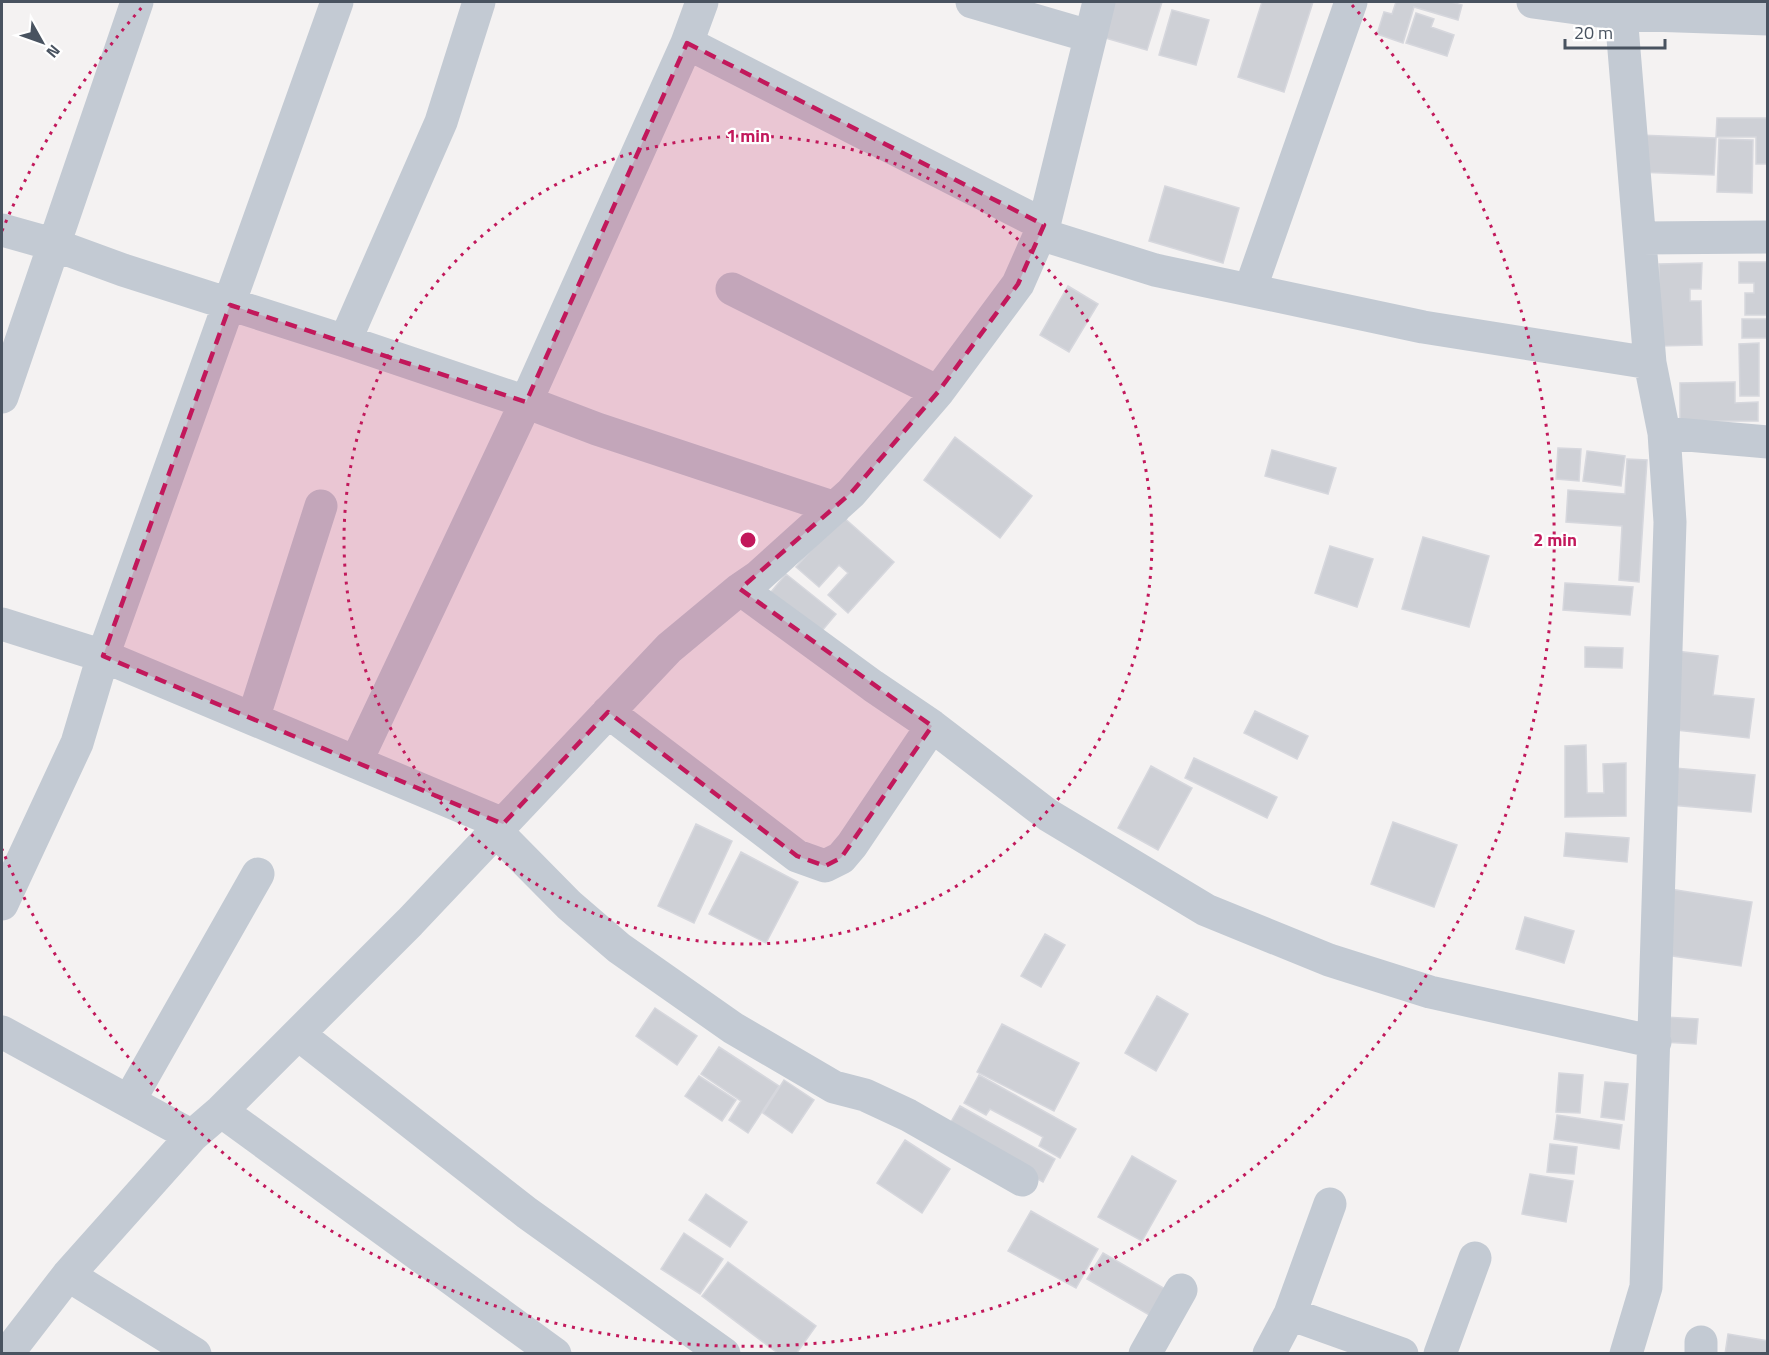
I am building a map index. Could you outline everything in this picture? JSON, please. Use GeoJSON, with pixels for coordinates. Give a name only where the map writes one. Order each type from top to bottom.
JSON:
{"type":"FeatureCollection","features":[{"type":"Feature","properties":{"kind":"street"},"geometry":{"type":"LineString","coordinates":[[2,397],[52,244],[137,2]]}},
{"type":"Feature","properties":{"kind":"street"},"geometry":{"type":"LineString","coordinates":[[2,904],[77,743],[103,656],[337,2]]}},
{"type":"Feature","properties":{"kind":"street"},"geometry":{"type":"LineString","coordinates":[[345,341],[441,122],[479,2]]}},
{"type":"Feature","properties":{"kind":"street"},"geometry":{"type":"LineString","coordinates":[[356,762],[526,402],[687,43],[702,2]]}},
{"type":"Feature","properties":{"kind":"street"},"geometry":{"type":"LineString","coordinates":[[972,2],[1089,36]]}},
{"type":"Feature","properties":{"kind":"street"},"geometry":{"type":"LineString","coordinates":[[7,1353],[68,1275],[192,1136],[221,1111],[410,922],[669,648],[759,576],[851,493],[938,392],[1018,284],[1042,230],[1099,2]]}},
{"type":"Feature","properties":{"kind":"street"},"geometry":{"type":"LineString","coordinates":[[1250,290],[1351,2]]}},
{"type":"Feature","properties":{"kind":"street"},"geometry":{"type":"LineString","coordinates":[[1533,2],[1767,19]]}},
{"type":"Feature","properties":{"kind":"street"},"geometry":{"type":"LineString","coordinates":[[1620,8],[1650,363],[1664,433],[1670,522],[1646,1287],[1626,1353]]}},
{"type":"Feature","properties":{"kind":"street"},"geometry":{"type":"LineString","coordinates":[[687,43],[1042,230],[1155,270],[1423,327],[1650,363]]}},
{"type":"Feature","properties":{"kind":"street"},"geometry":{"type":"LineString","coordinates":[[2,230],[52,244],[230,305],[345,341],[526,402],[597,429],[835,508]]}},
{"type":"Feature","properties":{"kind":"street"},"geometry":{"type":"LineString","coordinates":[[1641,238],[1767,237]]}},
{"type":"Feature","properties":{"kind":"street"},"geometry":{"type":"LineString","coordinates":[[732,289],[938,392]]}},
{"type":"Feature","properties":{"kind":"street"},"geometry":{"type":"LineString","coordinates":[[1664,433],[1767,442]]}},
{"type":"Feature","properties":{"kind":"street"},"geometry":{"type":"LineString","coordinates":[[253,719],[321,506]]}},
{"type":"Feature","properties":{"kind":"street"},"geometry":{"type":"LineString","coordinates":[[740,589],[932,726],[1048,815],[1206,910],[1329,960],[1430,992],[1655,1042]]}},
{"type":"Feature","properties":{"kind":"street"},"geometry":{"type":"LineString","coordinates":[[2,624],[103,656],[356,762],[499,828],[569,905],[619,948],[733,1028],[834,1087],[865,1095],[908,1115],[1022,1180]]}},
{"type":"Feature","properties":{"kind":"street"},"geometry":{"type":"LineString","coordinates":[[608,712],[797,856],[825,866],[841,858],[852,845],[932,726]]}},
{"type":"Feature","properties":{"kind":"street"},"geometry":{"type":"LineString","coordinates":[[129,1101],[258,874]]}},
{"type":"Feature","properties":{"kind":"street"},"geometry":{"type":"LineString","coordinates":[[2,1032],[192,1136]]}},
{"type":"Feature","properties":{"kind":"street"},"geometry":{"type":"LineString","coordinates":[[298,1034],[527,1213],[724,1353]]}},
{"type":"Feature","properties":{"kind":"street"},"geometry":{"type":"LineString","coordinates":[[221,1111],[551,1352]]}},
{"type":"Feature","properties":{"kind":"street"},"geometry":{"type":"LineString","coordinates":[[1269,1353],[1290,1314],[1330,1204]]}},
{"type":"Feature","properties":{"kind":"street"},"geometry":{"type":"LineString","coordinates":[[1440,1353],[1475,1258]]}},
{"type":"Feature","properties":{"kind":"street"},"geometry":{"type":"LineString","coordinates":[[68,1275],[195,1353]]}},
{"type":"Feature","properties":{"kind":"street"},"geometry":{"type":"LineString","coordinates":[[1145,1353],[1181,1290]]}},
{"type":"Feature","properties":{"kind":"street"},"geometry":{"type":"LineString","coordinates":[[1290,1314],[1402,1353]]}},
{"type":"Feature","properties":{"kind":"highlighted area"},"geometry":{"type":"Polygon","coordinates":[[[687,43],[1044,225],[1018,284],[938,392],[851,493],[740,589],[932,726],[841,858],[825,866],[797,856],[608,712],[503,824],[103,656],[230,305],[526,402],[687,43]]]}},
{"type":"Feature","properties":{"kind":"building"},"geometry":{"type":"Polygon","coordinates":[[[1113,2],[1162,2],[1147,50],[1102,37],[1113,2]]]}},
{"type":"Feature","properties":{"kind":"building"},"geometry":{"type":"Polygon","coordinates":[[[1262,2],[1313,2],[1284,92],[1238,77],[1262,2]]]}},
{"type":"Feature","properties":{"kind":"building"},"geometry":{"type":"Polygon","coordinates":[[[1396,2],[1451,2],[1462,5],[1458,20],[1414,7],[1403,43],[1377,34],[1384,12],[1392,14],[1396,2]]]}},
{"type":"Feature","properties":{"kind":"building"},"geometry":{"type":"Polygon","coordinates":[[[1172,10],[1209,20],[1196,65],[1159,55],[1172,10]]]}},
{"type":"Feature","properties":{"kind":"building"},"geometry":{"type":"Polygon","coordinates":[[[1416,13],[1434,19],[1431,27],[1454,35],[1447,56],[1406,43],[1416,13]]]}},
{"type":"Feature","properties":{"kind":"building"},"geometry":{"type":"Polygon","coordinates":[[[1717,118],[1768,118],[1768,164],[1756,164],[1756,137],[1716,137],[1717,118]]]}},
{"type":"Feature","properties":{"kind":"building"},"geometry":{"type":"Polygon","coordinates":[[[1638,135],[1716,138],[1714,175],[1637,172],[1638,135]]]}},
{"type":"Feature","properties":{"kind":"building"},"geometry":{"type":"Polygon","coordinates":[[[1719,139],[1753,140],[1752,193],[1717,192],[1719,139]]]}},
{"type":"Feature","properties":{"kind":"building"},"geometry":{"type":"Polygon","coordinates":[[[1165,186],[1239,208],[1223,263],[1149,241],[1165,186]]]}},
{"type":"Feature","properties":{"kind":"building"},"geometry":{"type":"Polygon","coordinates":[[[1739,262],[1768,262],[1768,315],[1745,315],[1745,293],[1754,293],[1754,283],[1739,283],[1739,262]]]}},
{"type":"Feature","properties":{"kind":"building"},"geometry":{"type":"Polygon","coordinates":[[[1702,263],[1701,289],[1690,289],[1690,301],[1701,301],[1702,345],[1659,346],[1659,264],[1702,263]]]}},
{"type":"Feature","properties":{"kind":"building"},"geometry":{"type":"Polygon","coordinates":[[[1068,286],[1098,304],[1069,352],[1040,335],[1068,286]]]}},
{"type":"Feature","properties":{"kind":"building"},"geometry":{"type":"Polygon","coordinates":[[[1742,319],[1768,319],[1768,338],[1742,338],[1742,319]]]}},
{"type":"Feature","properties":{"kind":"building"},"geometry":{"type":"Polygon","coordinates":[[[1759,343],[1759,396],[1740,396],[1739,344],[1759,343]]]}},
{"type":"Feature","properties":{"kind":"building"},"geometry":{"type":"Polygon","coordinates":[[[1735,382],[1735,403],[1758,402],[1758,421],[1680,421],[1680,383],[1735,382]]]}},
{"type":"Feature","properties":{"kind":"building"},"geometry":{"type":"Polygon","coordinates":[[[955,437],[1032,496],[1000,538],[924,480],[955,437]]]}},
{"type":"Feature","properties":{"kind":"building"},"geometry":{"type":"Polygon","coordinates":[[[1558,448],[1581,449],[1579,481],[1556,479],[1558,448]]]}},
{"type":"Feature","properties":{"kind":"building"},"geometry":{"type":"Polygon","coordinates":[[[1272,450],[1336,468],[1328,494],[1265,476],[1272,450]]]}},
{"type":"Feature","properties":{"kind":"building"},"geometry":{"type":"Polygon","coordinates":[[[1587,451],[1625,456],[1621,486],[1583,481],[1587,451]]]}},
{"type":"Feature","properties":{"kind":"building"},"geometry":{"type":"Polygon","coordinates":[[[1627,459],[1647,460],[1639,582],[1619,580],[1622,526],[1566,522],[1568,490],[1625,494],[1627,459]]]}},
{"type":"Feature","properties":{"kind":"building"},"geometry":{"type":"Polygon","coordinates":[[[842,516],[894,562],[848,613],[828,595],[848,573],[839,565],[819,587],[796,567],[842,516]]]}},
{"type":"Feature","properties":{"kind":"building"},"geometry":{"type":"Polygon","coordinates":[[[1423,537],[1489,556],[1469,627],[1402,609],[1423,537]]]}},
{"type":"Feature","properties":{"kind":"building"},"geometry":{"type":"Polygon","coordinates":[[[1330,546],[1373,559],[1357,607],[1315,593],[1330,546]]]}},
{"type":"Feature","properties":{"kind":"building"},"geometry":{"type":"Polygon","coordinates":[[[786,574],[836,614],[821,632],[771,592],[786,574]]]}},
{"type":"Feature","properties":{"kind":"building"},"geometry":{"type":"Polygon","coordinates":[[[1565,583],[1633,587],[1630,615],[1563,610],[1565,583]]]}},
{"type":"Feature","properties":{"kind":"building"},"geometry":{"type":"Polygon","coordinates":[[[1585,647],[1623,648],[1622,668],[1585,667],[1585,647]]]}},
{"type":"Feature","properties":{"kind":"building"},"geometry":{"type":"Polygon","coordinates":[[[1676,651],[1718,656],[1713,695],[1754,699],[1749,738],[1667,729],[1676,651]]]}},
{"type":"Feature","properties":{"kind":"building"},"geometry":{"type":"Polygon","coordinates":[[[1255,711],[1308,736],[1297,759],[1244,733],[1255,711]]]}},
{"type":"Feature","properties":{"kind":"building"},"geometry":{"type":"Polygon","coordinates":[[[1586,745],[1587,793],[1604,793],[1603,764],[1626,763],[1626,816],[1565,817],[1565,746],[1586,745]]]}},
{"type":"Feature","properties":{"kind":"building"},"geometry":{"type":"Polygon","coordinates":[[[1194,758],[1277,797],[1267,818],[1185,778],[1194,758]]]}},
{"type":"Feature","properties":{"kind":"building"},"geometry":{"type":"Polygon","coordinates":[[[1151,766],[1192,788],[1158,850],[1118,828],[1151,766]]]}},
{"type":"Feature","properties":{"kind":"building"},"geometry":{"type":"Polygon","coordinates":[[[1674,768],[1755,775],[1751,812],[1670,805],[1674,768]]]}},
{"type":"Feature","properties":{"kind":"building"},"geometry":{"type":"Polygon","coordinates":[[[1393,822],[1457,845],[1434,907],[1371,884],[1393,822]]]}},
{"type":"Feature","properties":{"kind":"building"},"geometry":{"type":"Polygon","coordinates":[[[696,824],[732,841],[694,923],[658,906],[696,824]]]}},
{"type":"Feature","properties":{"kind":"building"},"geometry":{"type":"Polygon","coordinates":[[[1566,833],[1629,838],[1627,862],[1564,856],[1566,833]]]}},
{"type":"Feature","properties":{"kind":"building"},"geometry":{"type":"Polygon","coordinates":[[[741,852],[798,882],[766,943],[709,914],[741,852]]]}},
{"type":"Feature","properties":{"kind":"building"},"geometry":{"type":"Polygon","coordinates":[[[1670,889],[1752,902],[1741,966],[1659,954],[1670,889]]]}},
{"type":"Feature","properties":{"kind":"building"},"geometry":{"type":"Polygon","coordinates":[[[1525,917],[1574,931],[1564,963],[1516,949],[1525,917]]]}},
{"type":"Feature","properties":{"kind":"building"},"geometry":{"type":"Polygon","coordinates":[[[1045,934],[1065,945],[1041,987],[1021,976],[1045,934]]]}},
{"type":"Feature","properties":{"kind":"building"},"geometry":{"type":"Polygon","coordinates":[[[1157,996],[1188,1014],[1156,1071],[1125,1053],[1157,996]]]}},
{"type":"Feature","properties":{"kind":"building"},"geometry":{"type":"Polygon","coordinates":[[[655,1008],[697,1036],[677,1065],[636,1036],[655,1008]]]}},
{"type":"Feature","properties":{"kind":"building"},"geometry":{"type":"Polygon","coordinates":[[[1665,1017],[1698,1019],[1696,1044],[1663,1042],[1665,1017]]]}},
{"type":"Feature","properties":{"kind":"building"},"geometry":{"type":"Polygon","coordinates":[[[1002,1024],[1079,1063],[1054,1111],[977,1072],[1002,1024]]]}},
{"type":"Feature","properties":{"kind":"building"},"geometry":{"type":"Polygon","coordinates":[[[719,1047],[779,1086],[748,1133],[729,1120],[741,1101],[701,1074],[719,1047]]]}},
{"type":"Feature","properties":{"kind":"building"},"geometry":{"type":"Polygon","coordinates":[[[1559,1073],[1583,1075],[1580,1113],[1556,1112],[1559,1073]]]}},
{"type":"Feature","properties":{"kind":"building"},"geometry":{"type":"Polygon","coordinates":[[[979,1075],[1076,1129],[1060,1158],[1039,1146],[1043,1137],[990,1109],[986,1115],[964,1103],[979,1075]]]}},
{"type":"Feature","properties":{"kind":"building"},"geometry":{"type":"Polygon","coordinates":[[[699,1076],[736,1100],[722,1121],[685,1096],[699,1076]]]}},
{"type":"Feature","properties":{"kind":"building"},"geometry":{"type":"Polygon","coordinates":[[[784,1080],[814,1100],[792,1133],[763,1113],[784,1080]]]}},
{"type":"Feature","properties":{"kind":"building"},"geometry":{"type":"Polygon","coordinates":[[[1605,1082],[1628,1084],[1624,1120],[1601,1117],[1605,1082]]]}},
{"type":"Feature","properties":{"kind":"building"},"geometry":{"type":"Polygon","coordinates":[[[960,1106],[1055,1159],[1043,1182],[947,1129],[960,1106]]]}},
{"type":"Feature","properties":{"kind":"building"},"geometry":{"type":"Polygon","coordinates":[[[1557,1115],[1622,1125],[1619,1149],[1554,1139],[1557,1115]]]}},
{"type":"Feature","properties":{"kind":"building"},"geometry":{"type":"Polygon","coordinates":[[[905,1140],[950,1169],[922,1213],[877,1183],[905,1140]]]}},
{"type":"Feature","properties":{"kind":"building"},"geometry":{"type":"Polygon","coordinates":[[[1550,1144],[1577,1147],[1574,1174],[1547,1172],[1550,1144]]]}},
{"type":"Feature","properties":{"kind":"building"},"geometry":{"type":"Polygon","coordinates":[[[1132,1156],[1176,1181],[1142,1241],[1098,1217],[1132,1156]]]}},
{"type":"Feature","properties":{"kind":"building"},"geometry":{"type":"Polygon","coordinates":[[[1530,1174],[1573,1181],[1566,1222],[1522,1214],[1530,1174]]]}},
{"type":"Feature","properties":{"kind":"building"},"geometry":{"type":"Polygon","coordinates":[[[706,1194],[747,1222],[730,1247],[689,1220],[706,1194]]]}},
{"type":"Feature","properties":{"kind":"building"},"geometry":{"type":"Polygon","coordinates":[[[1031,1211],[1098,1249],[1076,1288],[1008,1251],[1031,1211]]]}},
{"type":"Feature","properties":{"kind":"building"},"geometry":{"type":"Polygon","coordinates":[[[684,1233],[723,1259],[700,1294],[661,1269],[684,1233]]]}},
{"type":"Feature","properties":{"kind":"building"},"geometry":{"type":"Polygon","coordinates":[[[1103,1253],[1167,1290],[1151,1316],[1087,1279],[1103,1253]]]}},
{"type":"Feature","properties":{"kind":"building"},"geometry":{"type":"Polygon","coordinates":[[[728,1262],[816,1326],[796,1354],[779,1354],[702,1296],[728,1262]]]}},
{"type":"Feature","properties":{"kind":"building"},"geometry":{"type":"Polygon","coordinates":[[[1728,1334],[1768,1341],[1768,1354],[1725,1354],[1728,1334]]]}}]}
